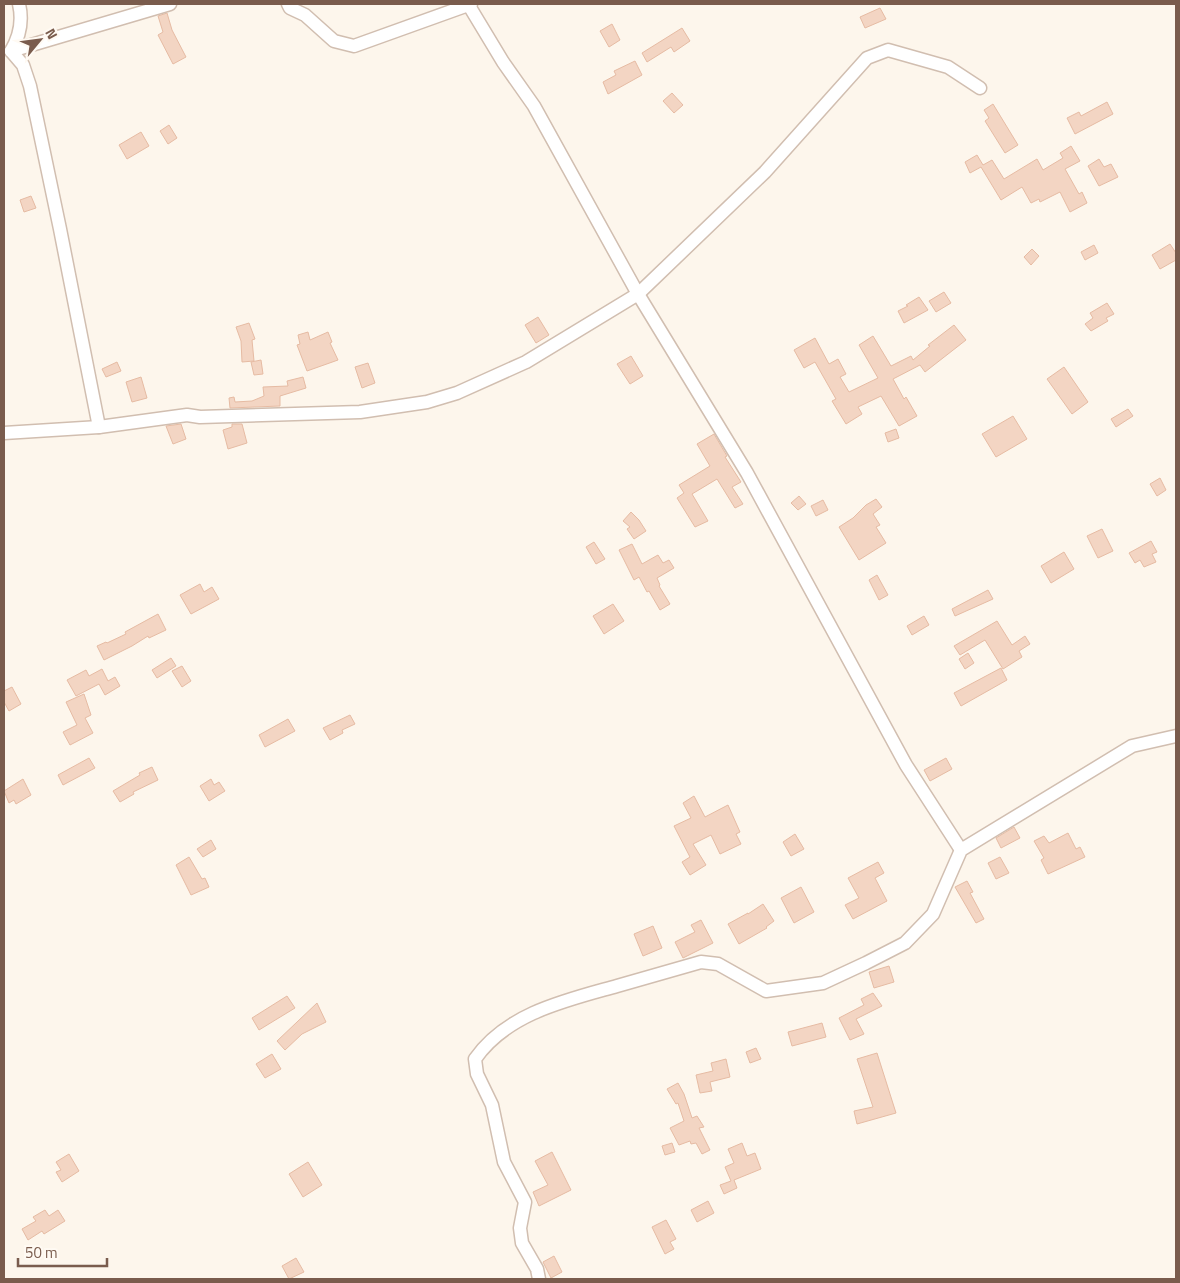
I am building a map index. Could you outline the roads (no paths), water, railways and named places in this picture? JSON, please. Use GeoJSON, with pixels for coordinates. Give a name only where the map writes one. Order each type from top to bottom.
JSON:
{"type":"FeatureCollection","features":[{"type":"Feature","properties":{"kind":"street"},"geometry":{"type":"LineString","coordinates":[[10,51],[17,41],[20,30],[21,13],[19,4]]}},
{"type":"Feature","properties":{"kind":"street"},"geometry":{"type":"LineString","coordinates":[[10,51],[170,4]]}},
{"type":"Feature","properties":{"kind":"street"},"geometry":{"type":"LineString","coordinates":[[288,4],[290,8],[306,15],[334,41],[354,46],[469,4],[503,62],[534,106],[638,294],[747,473],[906,765],[961,850]]}},
{"type":"Feature","properties":{"kind":"street"},"geometry":{"type":"LineString","coordinates":[[4,432],[99,427],[187,415],[200,417],[360,412],[426,402],[457,393],[526,362],[638,294],[765,172],[867,58],[888,50],[948,67],[980,88]]}},
{"type":"Feature","properties":{"kind":"street"},"geometry":{"type":"LineString","coordinates":[[10,51],[23,65],[30,86],[99,427]]}},
{"type":"Feature","properties":{"kind":"street"},"geometry":{"type":"LineString","coordinates":[[539,1279],[537,1269],[522,1243],[520,1228],[525,1202],[504,1162],[492,1105],[477,1074],[475,1059],[481,1050],[506,1028],[554,1003],[702,962],[718,964],[766,991],[823,983],[905,943],[933,914],[961,850],[1132,746],[1176,736]]}}]}
